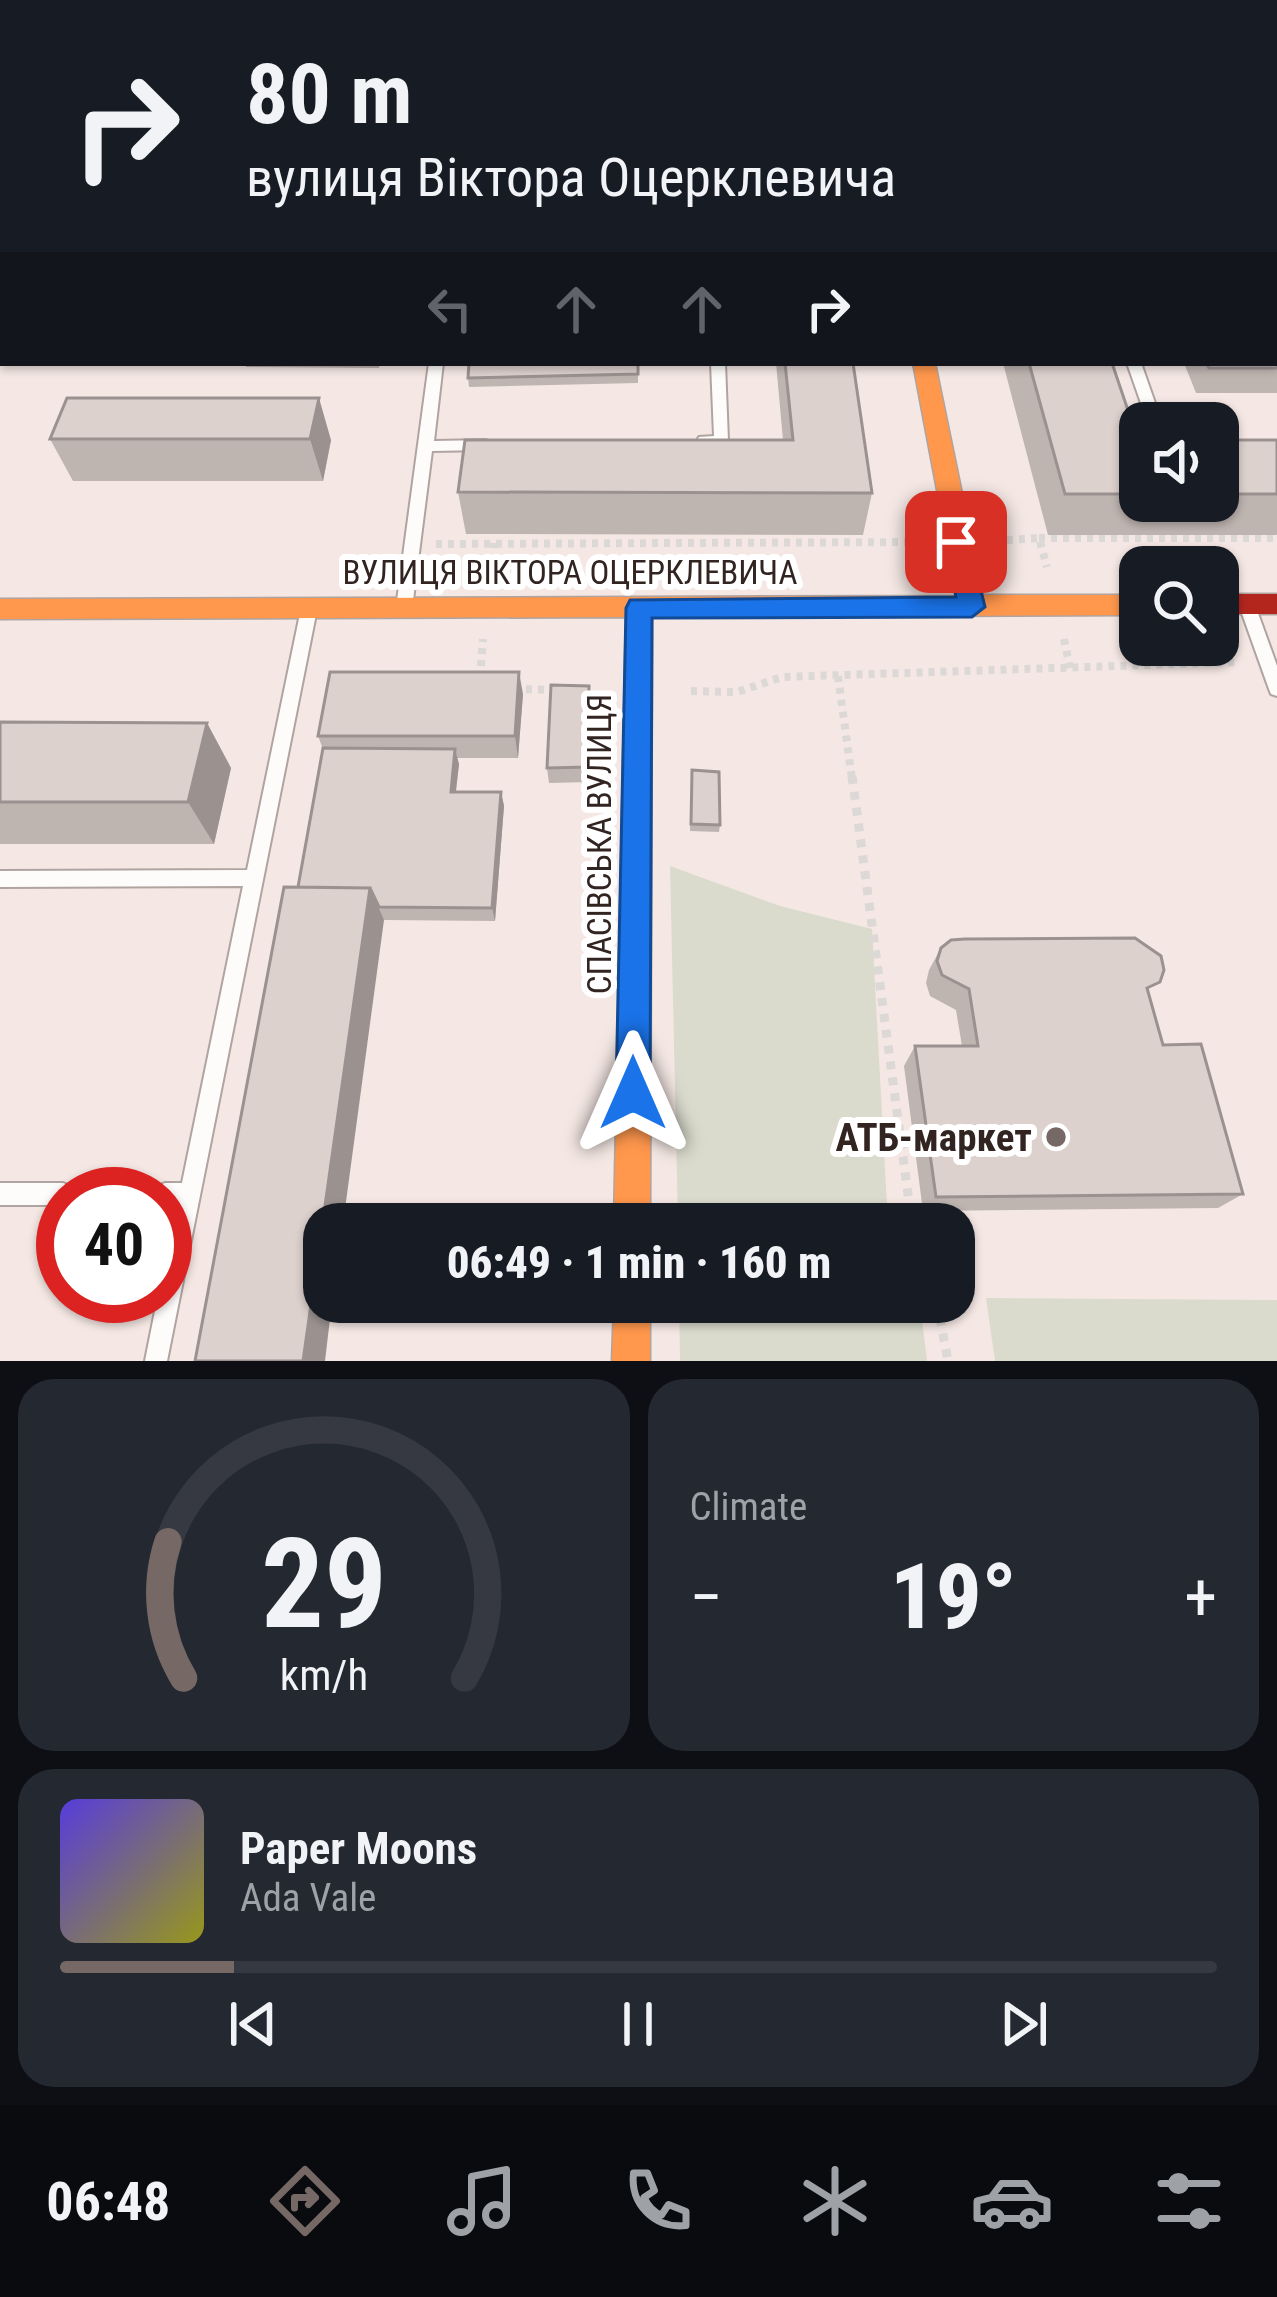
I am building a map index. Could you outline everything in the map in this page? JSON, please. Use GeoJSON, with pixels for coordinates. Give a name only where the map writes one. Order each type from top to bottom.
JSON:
{"type":"FeatureCollection","features":[{"type":"Feature","properties":{"kind":"street"},"geometry":{"type":"LineString","coordinates":[[925,366],[972,607]]}},
{"type":"Feature","properties":{"kind":"street"},"geometry":{"type":"LineString","coordinates":[[1239,604],[1277,604]]}},
{"type":"Feature","properties":{"kind":"street","name":"ВУЛИЦЯ ВІКТОРА ОЦЕРКЛЕВИЧА"},"geometry":{"type":"LineString","coordinates":[[0,609],[1119,605]]}},
{"type":"Feature","properties":{"kind":"street","name":"СПАСІВСЬКА ВУЛИЦЯ"},"geometry":{"type":"LineString","coordinates":[[632,1203],[639,608]]}},
{"type":"Feature","properties":{"kind":"street"},"geometry":{"type":"LineString","coordinates":[[631,1361],[632,1323]]}},
{"type":"Feature","properties":{"kind":"lane"},"geometry":{"type":"LineString","coordinates":[[404,608],[436,366]]}},
{"type":"Feature","properties":{"kind":"lane"},"geometry":{"type":"LineString","coordinates":[[676,441],[721,441],[718,366]]}},
{"type":"Feature","properties":{"kind":"lane"},"geometry":{"type":"LineString","coordinates":[[1135,366],[1148,402]]}},
{"type":"Feature","properties":{"kind":"lane"},"geometry":{"type":"LineString","coordinates":[[426,446],[494,444]]}},
{"type":"Feature","properties":{"kind":"lane"},"geometry":{"type":"LineString","coordinates":[[1247,604],[1277,689]]}},
{"type":"Feature","properties":{"kind":"lane"},"geometry":{"type":"LineString","coordinates":[[192,1184],[310,608]]}},
{"type":"Feature","properties":{"kind":"lane"},"geometry":{"type":"LineString","coordinates":[[0,879],[255,878]]}},
{"type":"Feature","properties":{"kind":"lane"},"geometry":{"type":"LineString","coordinates":[[0,1194],[36,1194]]}},
{"type":"Feature","properties":{"kind":"lane"},"geometry":{"type":"LineString","coordinates":[[156,1361],[164,1323]]}},
{"type":"Feature","properties":{"kind":"path"},"geometry":{"type":"LineString","coordinates":[[1039,538],[1047,568]]}},
{"type":"Feature","properties":{"kind":"path"},"geometry":{"type":"LineString","coordinates":[[988,542],[1277,538]]}},
{"type":"Feature","properties":{"kind":"path"},"geometry":{"type":"LineString","coordinates":[[412,544],[933,542]]}},
{"type":"Feature","properties":{"kind":"path"},"geometry":{"type":"LineString","coordinates":[[490,585],[494,544]]}},
{"type":"Feature","properties":{"kind":"path"},"geometry":{"type":"LineString","coordinates":[[479,688],[484,633]]}},
{"type":"Feature","properties":{"kind":"path"},"geometry":{"type":"LineString","coordinates":[[691,691],[737,692],[782,677],[1267,661]]}},
{"type":"Feature","properties":{"kind":"path"},"geometry":{"type":"LineString","coordinates":[[838,676],[909,1203]]}},
{"type":"Feature","properties":{"kind":"path"},"geometry":{"type":"LineString","coordinates":[[500,689],[582,690]]}},
{"type":"Feature","properties":{"kind":"path"},"geometry":{"type":"LineString","coordinates":[[941,1323],[947,1361]]}},
{"type":"Feature","properties":{"kind":"shaded area"},"geometry":{"type":"Polygon","coordinates":[[[670,866],[780,906],[872,929],[887,1203],[678,1203],[670,866]]]}},
{"type":"Feature","properties":{"kind":"shaded area"},"geometry":{"type":"Polygon","coordinates":[[[986,1298],[1277,1300],[1277,1361],[995,1361],[986,1298]]]}},
{"type":"Feature","properties":{"kind":"shaded area"},"geometry":{"type":"Polygon","coordinates":[[[679,1323],[922,1323],[927,1361],[680,1361],[679,1323]]]}},
{"type":"Feature","properties":{"kind":"building"},"geometry":{"type":"Polygon","coordinates":[[[469,366],[638,366],[638,374],[468,378],[469,366]]]}},
{"type":"Feature","properties":{"kind":"building"},"geometry":{"type":"Polygon","coordinates":[[[785,366],[853,366],[872,493],[458,492],[465,440],[793,440],[785,366]]]}},
{"type":"Feature","properties":{"kind":"building"},"geometry":{"type":"Polygon","coordinates":[[[1030,366],[1113,366],[1125,402],[1119,402],[1119,494],[1065,494],[1030,366]]]}},
{"type":"Feature","properties":{"kind":"building"},"geometry":{"type":"Polygon","coordinates":[[[1208,366],[1277,366],[1277,368],[1208,366]]]}},
{"type":"Feature","properties":{"kind":"building"},"geometry":{"type":"Polygon","coordinates":[[[67,398],[319,398],[310,439],[50,439],[67,398]]]}},
{"type":"Feature","properties":{"kind":"building"},"geometry":{"type":"Polygon","coordinates":[[[1239,440],[1277,440],[1277,494],[1239,494],[1239,440]]]}},
{"type":"Feature","properties":{"kind":"building"},"geometry":{"type":"Polygon","coordinates":[[[330,672],[519,672],[515,736],[318,736],[330,672]]]}},
{"type":"Feature","properties":{"kind":"building"},"geometry":{"type":"Polygon","coordinates":[[[551,685],[589,686],[588,767],[547,768],[551,685]]]}},
{"type":"Feature","properties":{"kind":"building"},"geometry":{"type":"Polygon","coordinates":[[[0,722],[207,723],[188,802],[0,802],[0,722]]]}},
{"type":"Feature","properties":{"kind":"building"},"geometry":{"type":"Polygon","coordinates":[[[323,748],[455,749],[451,792],[501,792],[492,908],[379,907],[370,888],[298,887],[323,748]]]}},
{"type":"Feature","properties":{"kind":"building"},"geometry":{"type":"Polygon","coordinates":[[[692,770],[719,772],[720,825],[691,824],[692,770]]]}},
{"type":"Feature","properties":{"kind":"building"},"geometry":{"type":"Polygon","coordinates":[[[284,887],[370,888],[325,1203],[303,1203],[303,1323],[308,1323],[303,1361],[195,1361],[284,887]]]}},
{"type":"Feature","properties":{"kind":"building","name":"АТБ-маркет"},"geometry":{"type":"Polygon","coordinates":[[[1135,938],[1161,956],[1160,982],[1147,988],[1163,1045],[1201,1044],[1243,1194],[936,1197],[915,1046],[978,1046],[969,989],[942,975],[937,961],[941,948],[951,940],[965,939],[1135,938]]]}},
{"type":"Feature","properties":{"kind":"traffic: slow"},"geometry":{"type":"LineString","coordinates":[[925,366],[972,607]]}},
{"type":"Feature","properties":{"kind":"traffic: slow"},"geometry":{"type":"LineString","coordinates":[[0,609],[1119,605]]}},
{"type":"Feature","properties":{"kind":"traffic: slow"},"geometry":{"type":"LineString","coordinates":[[632,1203],[639,608]]}},
{"type":"Feature","properties":{"kind":"traffic: slow"},"geometry":{"type":"LineString","coordinates":[[631,1361],[632,1323]]}},
{"type":"Feature","properties":{"kind":"traffic: jam"},"geometry":{"type":"LineString","coordinates":[[1239,604],[1277,604]]}},
{"type":"Feature","properties":{"kind":"place","name":"АТБ-маркет"},"geometry":{"type":"Point","coordinates":[1056,1137]}},
{"type":"Feature","properties":{"kind":"route"},"geometry":{"type":"LineString","coordinates":[[633,1093],[639,608],[972,607],[956,542]]}}]}
